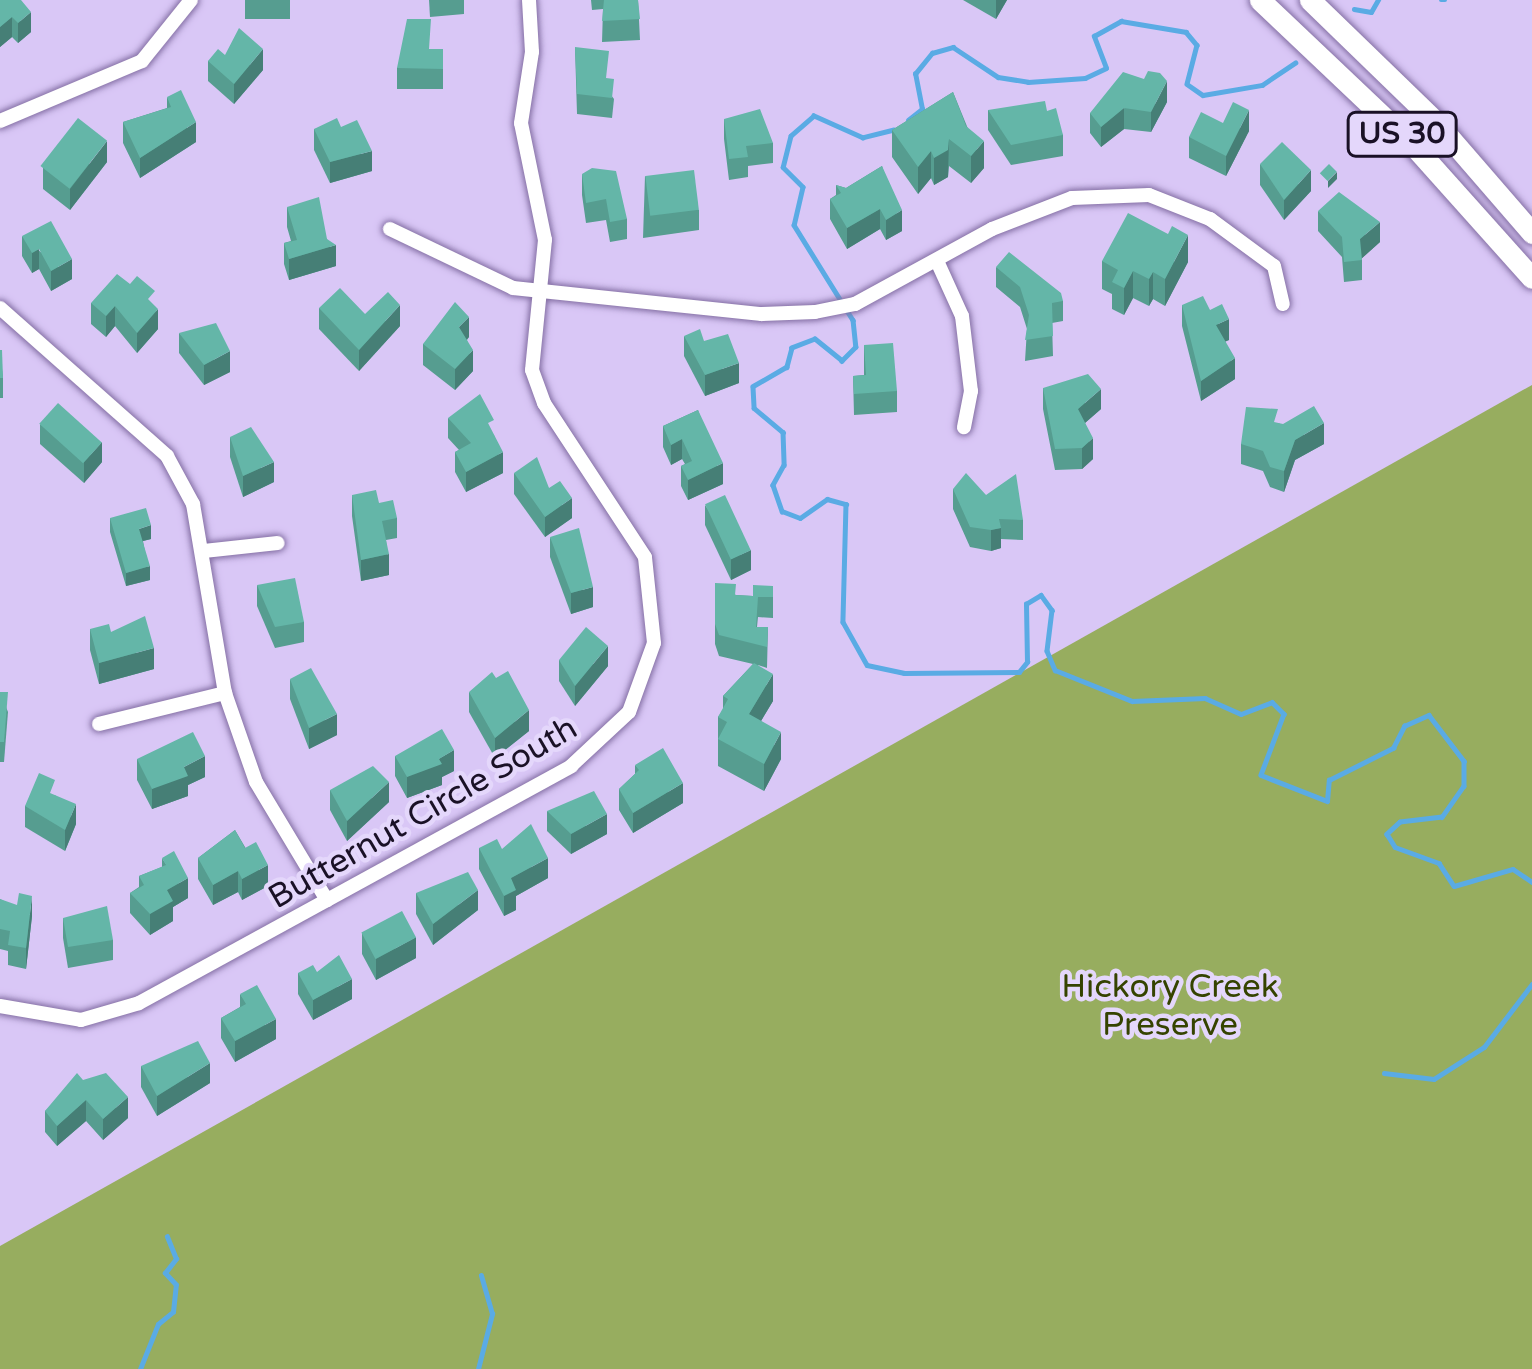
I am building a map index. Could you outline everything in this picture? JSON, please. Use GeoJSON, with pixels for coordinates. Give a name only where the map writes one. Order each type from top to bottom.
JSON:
{"type":"FeatureCollection","features":[{"type":"Feature","properties":{"kind":"main road","name":"US 30"},"geometry":{"type":"LineString","coordinates":[[1260,0],[1413,145],[1532,278]]}},
{"type":"Feature","properties":{"kind":"main road","name":"US 30"},"geometry":{"type":"LineString","coordinates":[[1310,0],[1436,122],[1532,233]]}},
{"type":"Feature","properties":{"kind":"street"},"geometry":{"type":"LineString","coordinates":[[0,121],[142,61],[191,0]]}},
{"type":"Feature","properties":{"kind":"street","name":"Butternut Circle South"},"geometry":{"type":"LineString","coordinates":[[0,1006],[81,1020],[139,1003],[571,766],[617,728],[648,672],[655,610],[645,557],[537,388],[529,352],[544,240],[521,123],[532,52],[529,0]]}},
{"type":"Feature","properties":{"kind":"street"},"geometry":{"type":"LineString","coordinates":[[390,229],[513,288],[815,312],[848,305],[992,229],[1072,198],[1149,195],[1210,219],[1274,266],[1282,304]]}},
{"type":"Feature","properties":{"kind":"street"},"geometry":{"type":"LineString","coordinates":[[938,261],[962,316],[971,391],[964,427]]}},
{"type":"Feature","properties":{"kind":"street"},"geometry":{"type":"LineString","coordinates":[[0,308],[167,456],[193,504],[225,693],[256,782],[327,900]]}},
{"type":"Feature","properties":{"kind":"street"},"geometry":{"type":"LineString","coordinates":[[204,551],[278,543]]}},
{"type":"Feature","properties":{"kind":"street"},"geometry":{"type":"LineString","coordinates":[[99,724],[225,693]]}},
{"type":"Feature","properties":{"kind":"green space","name":"Hickory Creek Preserve"},"geometry":{"type":"Polygon","coordinates":[[[1532,385],[1532,1369],[0,1369],[0,1246],[1532,385]]]}},
{"type":"Feature","properties":{"kind":"building"},"geometry":{"type":"Polygon","coordinates":[[[0,0],[21,0],[31,12],[18,23],[12,17],[0,27],[0,0]]]}},
{"type":"Feature","properties":{"kind":"building"},"geometry":{"type":"Polygon","coordinates":[[[604,0],[638,0],[640,19],[602,21],[604,0]]]}},
{"type":"Feature","properties":{"kind":"building"},"geometry":{"type":"Polygon","coordinates":[[[407,19],[431,19],[429,49],[443,49],[443,69],[397,68],[407,19]]]}},
{"type":"Feature","properties":{"kind":"building"},"geometry":{"type":"Polygon","coordinates":[[[239,28],[263,49],[234,84],[208,61],[218,49],[225,55],[239,28]]]}},
{"type":"Feature","properties":{"kind":"building"},"geometry":{"type":"Polygon","coordinates":[[[575,47],[609,51],[606,78],[614,79],[612,98],[577,94],[575,47]]]}},
{"type":"Feature","properties":{"kind":"building"},"geometry":{"type":"Polygon","coordinates":[[[1148,71],[1160,73],[1167,81],[1151,112],[1124,108],[1101,127],[1090,113],[1123,72],[1144,79],[1148,71]]]}},
{"type":"Feature","properties":{"kind":"building"},"geometry":{"type":"Polygon","coordinates":[[[181,90],[196,122],[140,158],[123,122],[171,107],[167,97],[181,90]]]}},
{"type":"Feature","properties":{"kind":"building"},"geometry":{"type":"Polygon","coordinates":[[[953,92],[966,126],[984,141],[971,156],[949,139],[948,150],[934,158],[931,151],[918,167],[892,130],[953,92]]]}},
{"type":"Feature","properties":{"kind":"building"},"geometry":{"type":"Polygon","coordinates":[[[1045,101],[1047,111],[1056,108],[1063,135],[1011,145],[988,110],[1045,101]]]}},
{"type":"Feature","properties":{"kind":"building"},"geometry":{"type":"Polygon","coordinates":[[[1233,102],[1249,110],[1226,156],[1189,137],[1201,112],[1223,123],[1233,102]]]}},
{"type":"Feature","properties":{"kind":"building"},"geometry":{"type":"Polygon","coordinates":[[[760,109],[773,143],[746,146],[748,157],[729,159],[724,119],[760,109]]]}},
{"type":"Feature","properties":{"kind":"building"},"geometry":{"type":"Polygon","coordinates":[[[78,118],[107,141],[70,189],[40,166],[78,118]]]}},
{"type":"Feature","properties":{"kind":"building"},"geometry":{"type":"Polygon","coordinates":[[[337,118],[341,127],[357,120],[372,151],[330,162],[314,129],[337,118]]]}},
{"type":"Feature","properties":{"kind":"building"},"geometry":{"type":"Polygon","coordinates":[[[1282,142],[1311,170],[1284,200],[1260,164],[1282,142]]]}},
{"type":"Feature","properties":{"kind":"building"},"geometry":{"type":"Polygon","coordinates":[[[1329,164],[1337,172],[1328,181],[1320,173],[1329,164]]]}},
{"type":"Feature","properties":{"kind":"building"},"geometry":{"type":"Polygon","coordinates":[[[882,166],[902,210],[886,220],[880,209],[847,228],[830,199],[841,193],[836,185],[846,188],[882,166]]]}},
{"type":"Feature","properties":{"kind":"building"},"geometry":{"type":"Polygon","coordinates":[[[592,168],[616,171],[627,219],[610,222],[606,199],[586,203],[582,174],[592,168]]]}},
{"type":"Feature","properties":{"kind":"building"},"geometry":{"type":"Polygon","coordinates":[[[694,170],[699,210],[650,216],[645,176],[694,170]]]}},
{"type":"Feature","properties":{"kind":"building"},"geometry":{"type":"Polygon","coordinates":[[[1339,192],[1380,222],[1360,239],[1362,260],[1344,262],[1342,237],[1318,211],[1339,192]]]}},
{"type":"Feature","properties":{"kind":"building"},"geometry":{"type":"Polygon","coordinates":[[[319,197],[327,239],[336,245],[289,259],[284,243],[297,240],[287,207],[319,197]]]}},
{"type":"Feature","properties":{"kind":"building"},"geometry":{"type":"Polygon","coordinates":[[[1128,213],[1168,234],[1172,226],[1188,235],[1165,279],[1153,272],[1149,279],[1133,271],[1124,288],[1112,282],[1118,270],[1102,261],[1128,213]]]}},
{"type":"Feature","properties":{"kind":"building"},"geometry":{"type":"Polygon","coordinates":[[[51,221],[72,259],[51,271],[39,249],[32,253],[22,236],[51,221]]]}},
{"type":"Feature","properties":{"kind":"building"},"geometry":{"type":"Polygon","coordinates":[[[1009,252],[1061,293],[1063,301],[1052,303],[1053,336],[1025,340],[1029,315],[1020,287],[996,267],[1009,252]]]}},
{"type":"Feature","properties":{"kind":"building"},"geometry":{"type":"Polygon","coordinates":[[[117,274],[130,284],[137,276],[155,291],[148,299],[158,309],[137,333],[115,306],[106,316],[91,303],[117,274]]]}},
{"type":"Feature","properties":{"kind":"building"},"geometry":{"type":"Polygon","coordinates":[[[340,288],[365,314],[388,292],[400,305],[359,350],[319,308],[340,288]]]}},
{"type":"Feature","properties":{"kind":"building"},"geometry":{"type":"Polygon","coordinates":[[[1203,296],[1210,310],[1222,304],[1229,319],[1216,325],[1235,358],[1201,381],[1182,305],[1203,296]]]}},
{"type":"Feature","properties":{"kind":"building"},"geometry":{"type":"Polygon","coordinates":[[[455,302],[469,317],[459,327],[473,350],[455,369],[423,344],[455,302]]]}},
{"type":"Feature","properties":{"kind":"building"},"geometry":{"type":"Polygon","coordinates":[[[216,323],[230,351],[204,365],[179,333],[216,323]]]}},
{"type":"Feature","properties":{"kind":"building"},"geometry":{"type":"Polygon","coordinates":[[[700,329],[704,341],[728,334],[739,363],[705,375],[684,336],[700,329]]]}},
{"type":"Feature","properties":{"kind":"building"},"geometry":{"type":"Polygon","coordinates":[[[893,343],[897,391],[854,394],[853,376],[866,375],[864,345],[893,343]]]}},
{"type":"Feature","properties":{"kind":"building"},"geometry":{"type":"Polygon","coordinates":[[[1088,374],[1101,389],[1078,409],[1093,438],[1082,448],[1055,449],[1043,388],[1088,374]]]}},
{"type":"Feature","properties":{"kind":"building"},"geometry":{"type":"Polygon","coordinates":[[[480,394],[503,452],[466,472],[455,452],[471,443],[448,418],[480,394]]]}},
{"type":"Feature","properties":{"kind":"building"},"geometry":{"type":"Polygon","coordinates":[[[58,403],[102,442],[83,463],[39,424],[58,403]]]}},
{"type":"Feature","properties":{"kind":"building"},"geometry":{"type":"Polygon","coordinates":[[[1314,406],[1324,423],[1295,440],[1284,471],[1270,467],[1263,451],[1241,444],[1246,407],[1278,409],[1274,422],[1283,424],[1314,406]]]}},
{"type":"Feature","properties":{"kind":"building"},"geometry":{"type":"Polygon","coordinates":[[[698,410],[723,463],[688,480],[681,466],[692,461],[682,439],[671,445],[663,426],[698,410]]]}},
{"type":"Feature","properties":{"kind":"building"},"geometry":{"type":"Polygon","coordinates":[[[251,427],[274,462],[243,476],[230,437],[251,427]]]}},
{"type":"Feature","properties":{"kind":"building"},"geometry":{"type":"Polygon","coordinates":[[[537,457],[549,488],[560,481],[572,498],[545,517],[514,473],[537,457]]]}},
{"type":"Feature","properties":{"kind":"building"},"geometry":{"type":"Polygon","coordinates":[[[966,473],[986,495],[1016,474],[1023,520],[999,519],[1001,528],[991,530],[970,527],[953,489],[966,473]]]}},
{"type":"Feature","properties":{"kind":"building"},"geometry":{"type":"Polygon","coordinates":[[[376,490],[379,503],[393,500],[397,518],[382,521],[389,554],[361,560],[352,495],[376,490]]]}},
{"type":"Feature","properties":{"kind":"building"},"geometry":{"type":"Polygon","coordinates":[[[725,495],[751,550],[731,560],[705,504],[725,495]]]}},
{"type":"Feature","properties":{"kind":"building"},"geometry":{"type":"Polygon","coordinates":[[[146,508],[151,525],[139,529],[150,566],[126,573],[110,518],[146,508]]]}},
{"type":"Feature","properties":{"kind":"building"},"geometry":{"type":"Polygon","coordinates":[[[579,528],[593,587],[571,593],[550,537],[579,528]]]}},
{"type":"Feature","properties":{"kind":"building"},"geometry":{"type":"Polygon","coordinates":[[[295,578],[304,622],[275,627],[257,585],[295,578]]]}},
{"type":"Feature","properties":{"kind":"building"},"geometry":{"type":"Polygon","coordinates":[[[715,583],[736,584],[735,595],[753,596],[753,585],[773,586],[773,597],[758,597],[756,627],[768,627],[767,647],[719,635],[715,583]]]}},
{"type":"Feature","properties":{"kind":"building"},"geometry":{"type":"Polygon","coordinates":[[[145,616],[154,648],[99,663],[90,629],[109,624],[111,632],[145,616]]]}},
{"type":"Feature","properties":{"kind":"building"},"geometry":{"type":"Polygon","coordinates":[[[586,627],[608,646],[575,686],[559,660],[586,627]]]}},
{"type":"Feature","properties":{"kind":"building"},"geometry":{"type":"Polygon","coordinates":[[[754,663],[773,674],[749,714],[781,732],[764,764],[718,739],[727,722],[718,717],[728,699],[723,696],[754,663]]]}},
{"type":"Feature","properties":{"kind":"building"},"geometry":{"type":"Polygon","coordinates":[[[311,668],[337,714],[309,728],[290,679],[311,668]]]}},
{"type":"Feature","properties":{"kind":"building"},"geometry":{"type":"Polygon","coordinates":[[[508,671],[529,710],[495,738],[469,692],[492,672],[496,678],[508,671]]]}},
{"type":"Feature","properties":{"kind":"building"},"geometry":{"type":"Polygon","coordinates":[[[0,692],[8,692],[4,742],[0,742],[0,692]]]}},
{"type":"Feature","properties":{"kind":"building"},"geometry":{"type":"Polygon","coordinates":[[[442,729],[454,750],[439,759],[442,764],[407,777],[395,756],[442,729]]]}},
{"type":"Feature","properties":{"kind":"building"},"geometry":{"type":"Polygon","coordinates":[[[193,732],[205,756],[184,767],[188,776],[152,789],[137,759],[193,732]]]}},
{"type":"Feature","properties":{"kind":"building"},"geometry":{"type":"Polygon","coordinates":[[[663,748],[683,783],[633,813],[619,789],[639,770],[635,765],[663,748]]]}},
{"type":"Feature","properties":{"kind":"building"},"geometry":{"type":"Polygon","coordinates":[[[373,766],[389,782],[347,821],[330,790],[373,766]]]}},
{"type":"Feature","properties":{"kind":"building"},"geometry":{"type":"Polygon","coordinates":[[[39,773],[55,780],[50,793],[76,804],[65,830],[25,806],[39,773]]]}},
{"type":"Feature","properties":{"kind":"building"},"geometry":{"type":"Polygon","coordinates":[[[594,791],[607,814],[571,834],[547,811],[594,791]]]}},
{"type":"Feature","properties":{"kind":"building"},"geometry":{"type":"Polygon","coordinates":[[[531,824],[548,858],[511,878],[516,890],[504,896],[479,848],[497,839],[502,849],[531,824]]]}},
{"type":"Feature","properties":{"kind":"building"},"geometry":{"type":"Polygon","coordinates":[[[235,830],[245,848],[256,842],[268,865],[242,879],[238,871],[213,885],[198,858],[235,830]]]}},
{"type":"Feature","properties":{"kind":"building"},"geometry":{"type":"Polygon","coordinates":[[[174,851],[188,878],[167,890],[173,901],[150,914],[130,893],[144,885],[139,876],[166,865],[162,858],[174,851]]]}},
{"type":"Feature","properties":{"kind":"building"},"geometry":{"type":"Polygon","coordinates":[[[468,872],[478,890],[433,924],[416,893],[468,872]]]}},
{"type":"Feature","properties":{"kind":"building"},"geometry":{"type":"Polygon","coordinates":[[[19,893],[32,896],[26,948],[8,945],[10,931],[0,929],[0,899],[17,905],[19,893]]]}},
{"type":"Feature","properties":{"kind":"building"},"geometry":{"type":"Polygon","coordinates":[[[107,906],[113,940],[68,947],[63,918],[107,906]]]}},
{"type":"Feature","properties":{"kind":"building"},"geometry":{"type":"Polygon","coordinates":[[[402,911],[416,937],[375,959],[361,933],[402,911]]]}},
{"type":"Feature","properties":{"kind":"building"},"geometry":{"type":"Polygon","coordinates":[[[339,955],[352,979],[313,1000],[298,973],[313,965],[317,972],[339,955]]]}},
{"type":"Feature","properties":{"kind":"building"},"geometry":{"type":"Polygon","coordinates":[[[257,985],[276,1019],[235,1041],[221,1018],[246,1004],[240,994],[257,985]]]}},
{"type":"Feature","properties":{"kind":"building"},"geometry":{"type":"Polygon","coordinates":[[[198,1041],[210,1063],[157,1096],[141,1066],[198,1041]]]}},
{"type":"Feature","properties":{"kind":"building"},"geometry":{"type":"Polygon","coordinates":[[[77,1073],[83,1080],[106,1073],[128,1097],[103,1119],[86,1100],[57,1126],[45,1111],[77,1073]]]}},
{"type":"Feature","properties":{"kind":"waterway"},"geometry":{"type":"LineString","coordinates":[[1354,9],[1371,12],[1378,0]]}},
{"type":"Feature","properties":{"kind":"waterway"},"geometry":{"type":"LineString","coordinates":[[908,120],[922,109],[915,74],[932,53],[953,47],[998,77],[1028,82],[1085,78],[1106,68],[1094,36],[1121,21],[1186,32],[1197,45],[1187,84],[1203,95],[1262,85],[1295,63]]}},
{"type":"Feature","properties":{"kind":"waterway"},"geometry":{"type":"LineString","coordinates":[[894,130],[863,138],[814,116],[791,136],[783,167],[803,187],[794,225],[853,320],[856,347],[842,361],[815,339],[792,348],[787,367],[753,387],[754,408],[783,432],[784,465],[773,485],[782,511],[800,518],[827,499],[846,504],[843,622],[867,665],[904,673],[1019,672],[1027,662],[1026,604],[1041,595],[1052,610],[1047,651],[1055,670],[1132,701],[1205,698],[1241,714],[1272,702],[1284,714],[1261,775],[1327,801],[1329,780],[1393,748],[1404,726],[1429,715],[1464,761],[1464,786],[1442,817],[1400,822],[1387,834],[1395,847],[1439,863],[1454,886],[1513,869],[1532,882]]}},
{"type":"Feature","properties":{"kind":"waterway"},"geometry":{"type":"LineString","coordinates":[[1384,1073],[1434,1079],[1484,1047],[1532,984]]}},
{"type":"Feature","properties":{"kind":"waterway"},"geometry":{"type":"LineString","coordinates":[[140,1369],[158,1324],[173,1312],[176,1285],[165,1273],[176,1259],[167,1237]]}},
{"type":"Feature","properties":{"kind":"waterway"},"geometry":{"type":"LineString","coordinates":[[478,1369],[492,1314],[481,1276]]}}]}
